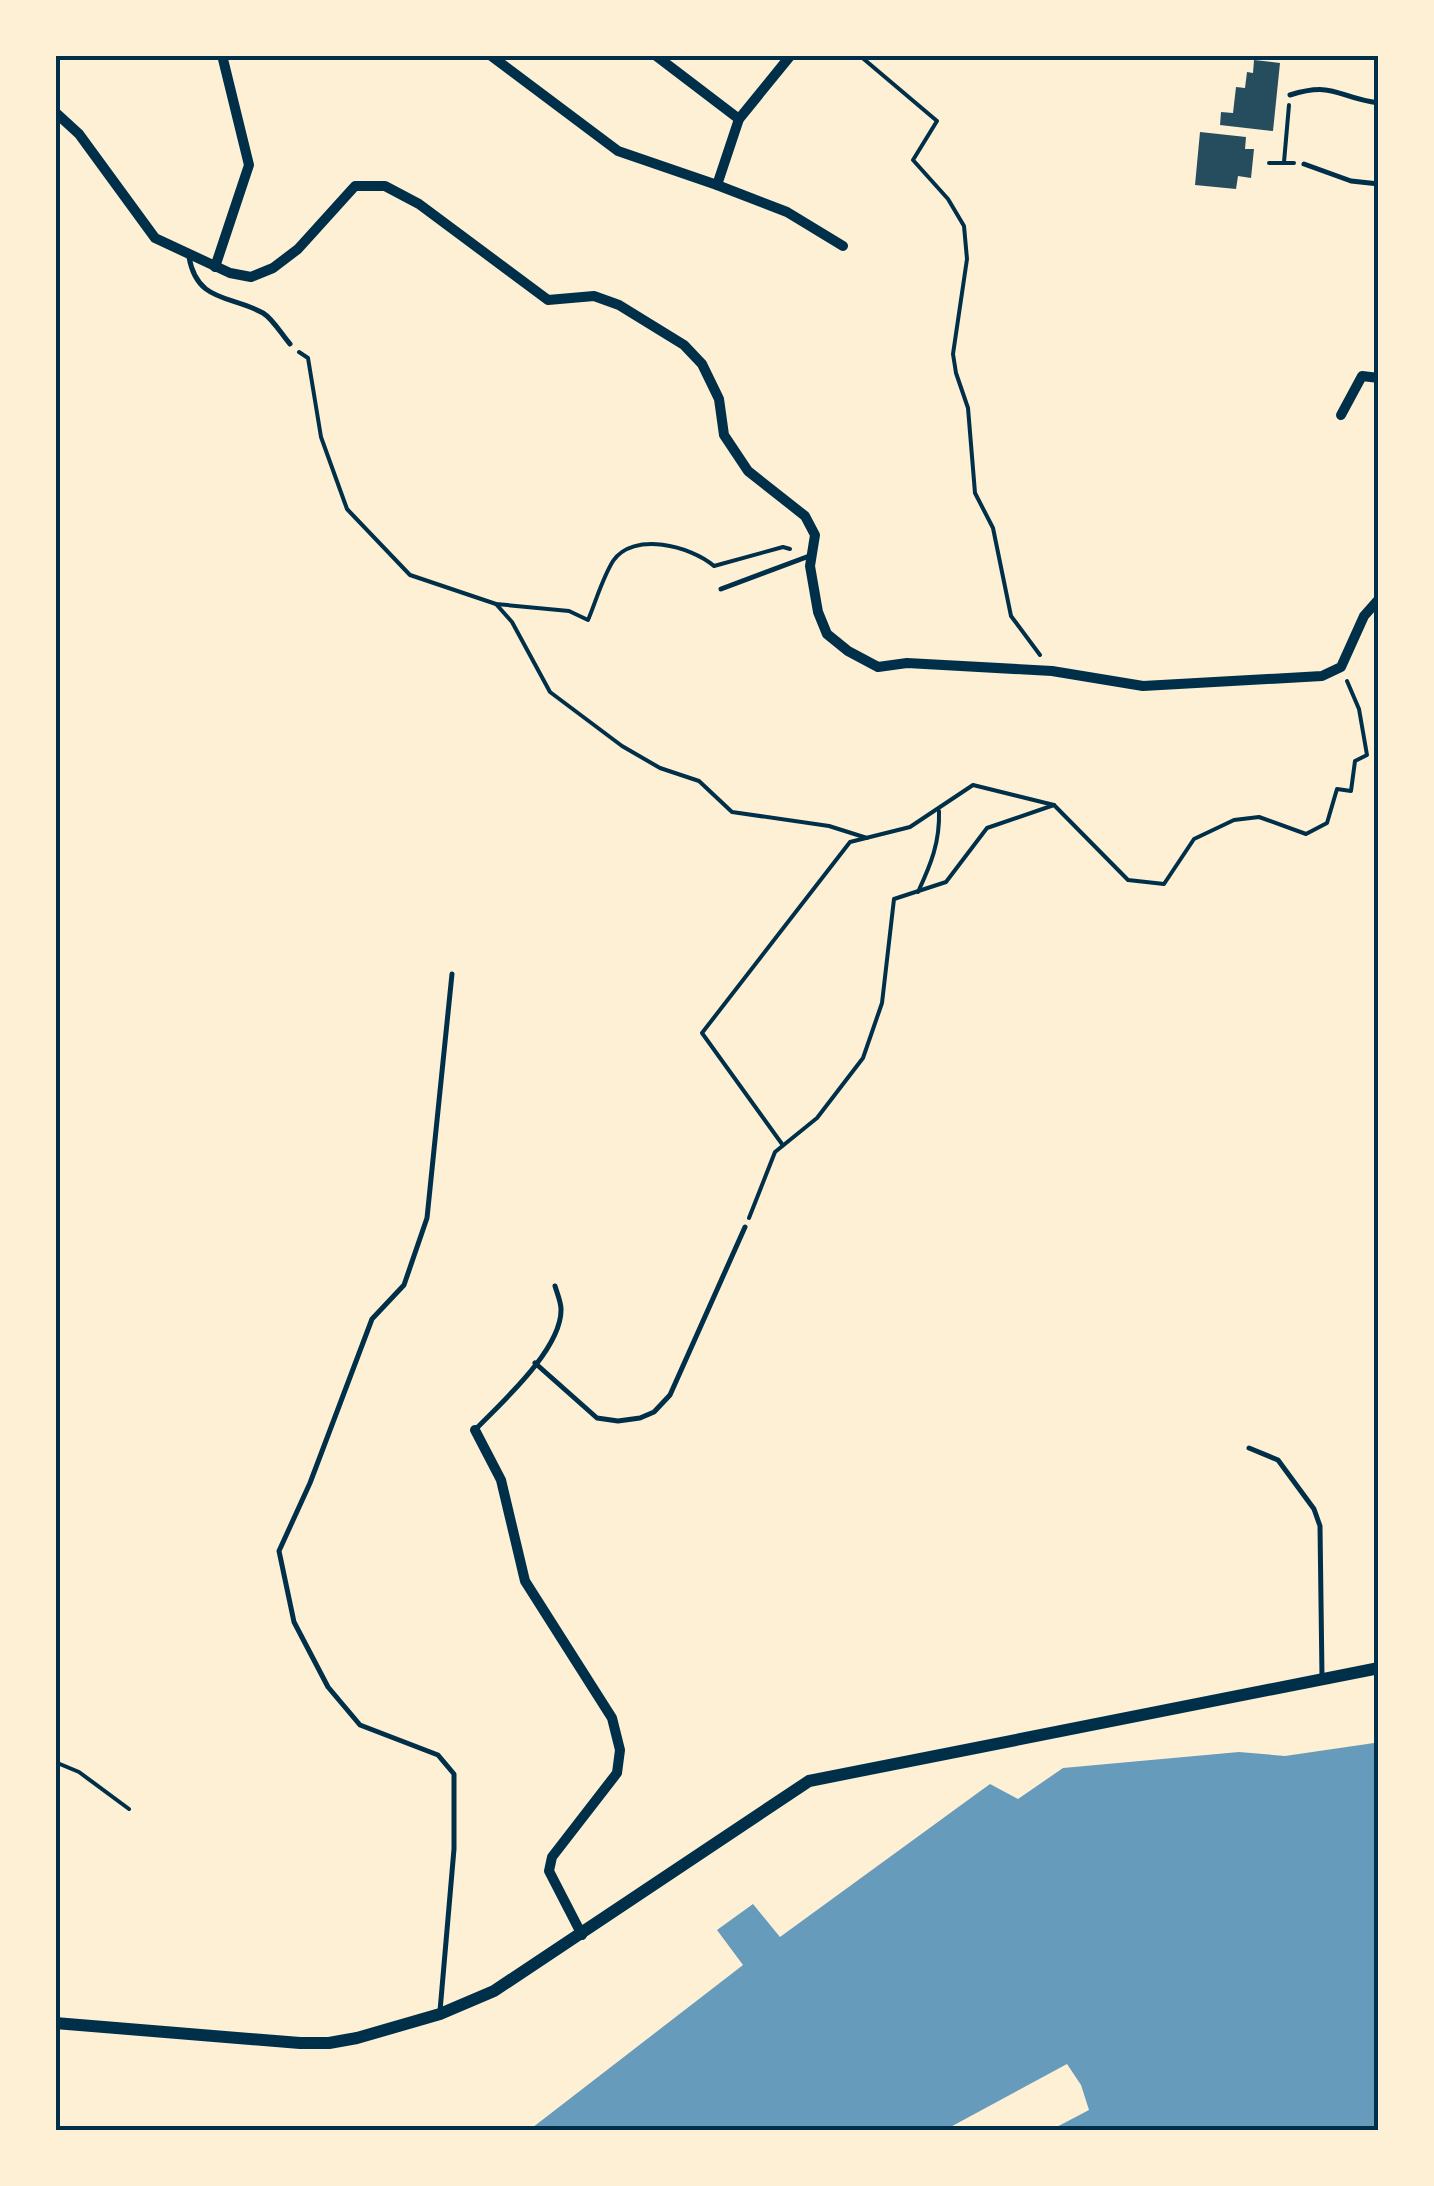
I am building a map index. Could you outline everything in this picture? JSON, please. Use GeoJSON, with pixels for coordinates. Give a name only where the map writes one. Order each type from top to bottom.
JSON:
{"type":"FeatureCollection","features":[{"type":"Feature","properties":{"kind":"street"},"geometry":{"type":"LineString","coordinates":[[215,267],[249,165],[222,55]]}},
{"type":"Feature","properties":{"kind":"street"},"geometry":{"type":"LineString","coordinates":[[490,55],[618,150],[787,212],[843,246]]}},
{"type":"Feature","properties":{"kind":"street"},"geometry":{"type":"LineString","coordinates":[[655,55],[739,119]]}},
{"type":"Feature","properties":{"kind":"street"},"geometry":{"type":"LineString","coordinates":[[717,185],[739,119],[791,55]]}},
{"type":"Feature","properties":{"kind":"street"},"geometry":{"type":"LineString","coordinates":[[55,112],[79,134],[155,238],[215,267],[252,277],[272,268],[298,248],[354,186],[385,186],[418,204],[548,300],[594,296],[606,300],[684,346],[702,364],[720,399],[724,435],[748,471],[806,516],[814,535],[810,566],[818,612],[827,634],[878,667],[907,663],[1052,672],[1143,686],[1322,676],[1341,666],[1364,616],[1379,599]]}},
{"type":"Feature","properties":{"kind":"street"},"geometry":{"type":"LineString","coordinates":[[1341,415],[1362,376],[1379,378]]}},
{"type":"Feature","properties":{"kind":"street"},"geometry":{"type":"LineString","coordinates":[[475,1430],[501,1480],[525,1581],[612,1718],[620,1750],[617,1774],[552,1857],[549,1871],[582,1935]]}},
{"type":"Feature","properties":{"kind":"street"},"geometry":{"type":"LineString","coordinates":[[55,2023],[329,2043],[440,2014],[515,1980],[809,1780],[1379,1668]]}},
{"type":"Feature","properties":{"kind":"lane"},"geometry":{"type":"LineString","coordinates":[[1290,95],[1316,87],[1379,103]]}},
{"type":"Feature","properties":{"kind":"lane"},"geometry":{"type":"LineString","coordinates":[[1304,164],[1351,180],[1379,184]]}},
{"type":"Feature","properties":{"kind":"lane"},"geometry":{"type":"LineString","coordinates":[[188,254],[192,274],[206,289],[222,300],[265,314],[290,344]]}},
{"type":"Feature","properties":{"kind":"lane"},"geometry":{"type":"LineString","coordinates":[[721,590],[812,556]]}},
{"type":"Feature","properties":{"kind":"lane"},"geometry":{"type":"LineString","coordinates":[[440,2014],[454,1849],[454,1774],[438,1755],[360,1725],[328,1687],[294,1622],[279,1551],[310,1484],[372,1319],[404,1285],[427,1218],[452,974]]}},
{"type":"Feature","properties":{"kind":"lane"},"geometry":{"type":"LineString","coordinates":[[535,1362],[598,1418],[618,1421],[654,1412],[670,1396],[745,1227]]}},
{"type":"Feature","properties":{"kind":"lane"},"geometry":{"type":"LineString","coordinates":[[475,1430],[516,1388],[550,1343],[562,1311],[556,1286]]}},
{"type":"Feature","properties":{"kind":"lane"},"geometry":{"type":"LineString","coordinates":[[1248,1448],[1278,1460],[1314,1509],[1320,1526],[1322,1680]]}},
{"type":"Feature","properties":{"kind":"path"},"geometry":{"type":"LineString","coordinates":[[859,55],[937,121],[913,160],[948,199],[964,226],[967,259],[953,354],[968,408],[975,493],[997,544],[1012,616],[1052,672]]}},
{"type":"Feature","properties":{"kind":"path"},"geometry":{"type":"LineString","coordinates":[[1284,162],[1290,95]]}},
{"type":"Feature","properties":{"kind":"path"},"geometry":{"type":"LineString","coordinates":[[1269,163],[1304,164]]}},
{"type":"Feature","properties":{"kind":"path"},"geometry":{"type":"LineString","coordinates":[[290,344],[308,358],[322,437],[347,509],[410,576],[496,604],[568,610],[588,620],[615,557],[644,543],[680,547],[714,566],[783,547],[812,556]]}},
{"type":"Feature","properties":{"kind":"path"},"geometry":{"type":"LineString","coordinates":[[496,604],[512,622],[550,692],[622,746],[660,768],[699,782],[732,812],[829,826],[867,838]]}},
{"type":"Feature","properties":{"kind":"path"},"geometry":{"type":"LineString","coordinates":[[783,1146],[702,1033],[850,842],[910,827],[973,785],[1054,805],[1128,880],[1164,884],[1194,839],[1234,820],[1260,817],[1306,834],[1326,823],[1337,789],[1350,791],[1355,761],[1367,755],[1359,709],[1341,666]]}},
{"type":"Feature","properties":{"kind":"path"},"geometry":{"type":"LineString","coordinates":[[745,1227],[774,1152],[817,1118],[864,1058],[882,1003],[894,899],[946,882],[987,828],[1054,805]]}},
{"type":"Feature","properties":{"kind":"path"},"geometry":{"type":"LineString","coordinates":[[918,892],[940,836],[938,808]]}},
{"type":"Feature","properties":{"kind":"path"},"geometry":{"type":"LineString","coordinates":[[55,1762],[79,1772],[129,1809]]}},
{"type":"Feature","properties":{"kind":"water"},"geometry":{"type":"Polygon","coordinates":[[[1374,1743],[1379,1750],[1379,2131],[528,2131],[743,1965],[717,1930],[753,1904],[780,1937],[990,1784],[1018,1799],[1063,1768],[1239,1752],[1285,1756],[1374,1743]]]}},
{"type":"Feature","properties":{"kind":"pier"},"geometry":{"type":"Polygon","coordinates":[[[1067,2064],[1081,2085],[1089,2110],[1049,2131],[943,2131],[1067,2064]]]}},
{"type":"Feature","properties":{"kind":"building"},"geometry":{"type":"Polygon","coordinates":[[[1254,60],[1280,63],[1273,131],[1220,125],[1221,112],[1233,113],[1236,87],[1245,88],[1247,72],[1253,73],[1254,60]]]}},
{"type":"Feature","properties":{"kind":"building"},"geometry":{"type":"Polygon","coordinates":[[[1200,132],[1246,137],[1245,149],[1254,149],[1251,178],[1238,176],[1236,189],[1195,185],[1200,132]]]}}]}
